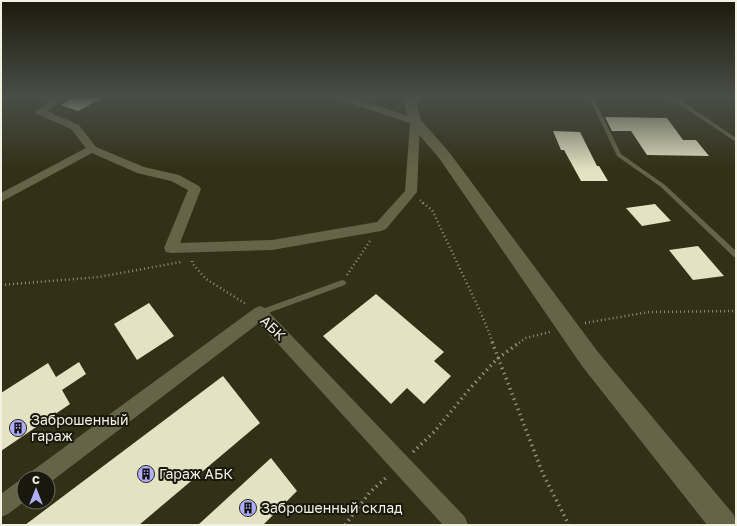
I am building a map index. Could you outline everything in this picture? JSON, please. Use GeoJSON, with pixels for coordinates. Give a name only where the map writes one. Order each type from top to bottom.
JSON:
{"type":"FeatureCollection","features":[{"type":"Feature","properties":{"kind":"street"},"geometry":{"type":"LineString","coordinates":[[62,122],[75,127],[92,149],[141,170],[175,178],[195,189],[171,248],[272,245],[381,226],[412,192],[415,122]]}},
{"type":"Feature","properties":{"kind":"street"},"geometry":{"type":"LineString","coordinates":[[415,122],[444,155],[590,359],[724,525]]}},
{"type":"Feature","properties":{"kind":"street"},"geometry":{"type":"LineString","coordinates":[[1,198],[92,149]]}},
{"type":"Feature","properties":{"kind":"street","name":"АБК"},"geometry":{"type":"LineString","coordinates":[[50,470],[260,313],[457,525]]}},
{"type":"Feature","properties":{"kind":"street"},"geometry":{"type":"LineString","coordinates":[[1,506],[16,495]]}},
{"type":"Feature","properties":{"kind":"lane"},"geometry":{"type":"LineString","coordinates":[[603,122],[619,155],[663,186],[736,254]]}},
{"type":"Feature","properties":{"kind":"lane"},"geometry":{"type":"LineString","coordinates":[[709,122],[736,140]]}},
{"type":"Feature","properties":{"kind":"lane"},"geometry":{"type":"LineString","coordinates":[[260,313],[342,283]]}},
{"type":"Feature","properties":{"kind":"path"},"geometry":{"type":"LineString","coordinates":[[412,192],[432,210],[481,313],[497,359],[543,474],[569,525]]}},
{"type":"Feature","properties":{"kind":"path"},"geometry":{"type":"LineString","coordinates":[[342,283],[381,226]]}},
{"type":"Feature","properties":{"kind":"path"},"geometry":{"type":"LineString","coordinates":[[189,248],[192,263],[206,279],[260,313]]}},
{"type":"Feature","properties":{"kind":"path"},"geometry":{"type":"LineString","coordinates":[[1,285],[99,277],[192,260]]}},
{"type":"Feature","properties":{"kind":"path"},"geometry":{"type":"LineString","coordinates":[[345,525],[370,492],[434,432],[472,386],[497,359],[526,338],[594,321],[649,312],[736,311]]}},
{"type":"Feature","properties":{"kind":"building"},"geometry":{"type":"Polygon","coordinates":[[[607,122],[670,122],[683,140],[696,140],[709,156],[647,155],[631,131],[612,131],[607,122]]]}},
{"type":"Feature","properties":{"kind":"building"},"geometry":{"type":"Polygon","coordinates":[[[553,131],[580,132],[597,166],[599,166],[608,181],[581,181],[564,150],[561,150],[553,131]]]}},
{"type":"Feature","properties":{"kind":"building"},"geometry":{"type":"Polygon","coordinates":[[[655,204],[671,221],[642,226],[626,208],[655,204]]]}},
{"type":"Feature","properties":{"kind":"building"},"geometry":{"type":"Polygon","coordinates":[[[698,246],[724,276],[693,280],[669,250],[698,246]]]}},
{"type":"Feature","properties":{"kind":"building"},"geometry":{"type":"Polygon","coordinates":[[[376,294],[444,352],[434,361],[451,376],[424,404],[407,388],[391,404],[323,336],[376,294]]]}},
{"type":"Feature","properties":{"kind":"building"},"geometry":{"type":"Polygon","coordinates":[[[149,303],[174,336],[137,360],[114,324],[149,303]]]}},
{"type":"Feature","properties":{"kind":"building","name":"Заброшенный гараж"},"geometry":{"type":"Polygon","coordinates":[[[79,362],[86,374],[62,390],[70,404],[1,451],[1,393],[48,363],[56,377],[79,362]]]}},
{"type":"Feature","properties":{"kind":"building","name":"Гараж АБК"},"geometry":{"type":"Polygon","coordinates":[[[223,376],[260,423],[139,525],[25,525],[45,510],[56,510],[56,502],[223,376]]]}},
{"type":"Feature","properties":{"kind":"building","name":"Заброшенный склад"},"geometry":{"type":"Polygon","coordinates":[[[271,458],[297,491],[263,525],[198,525],[271,458]]]}},
{"type":"Feature","properties":{"kind":"place","name":"Заброшенный гараж"},"geometry":{"type":"Point","coordinates":[18,428]}},
{"type":"Feature","properties":{"kind":"place","name":"Гараж АБК"},"geometry":{"type":"Point","coordinates":[146,474]}},
{"type":"Feature","properties":{"kind":"place","name":"Заброшенный склад"},"geometry":{"type":"Point","coordinates":[248,508]}}]}
